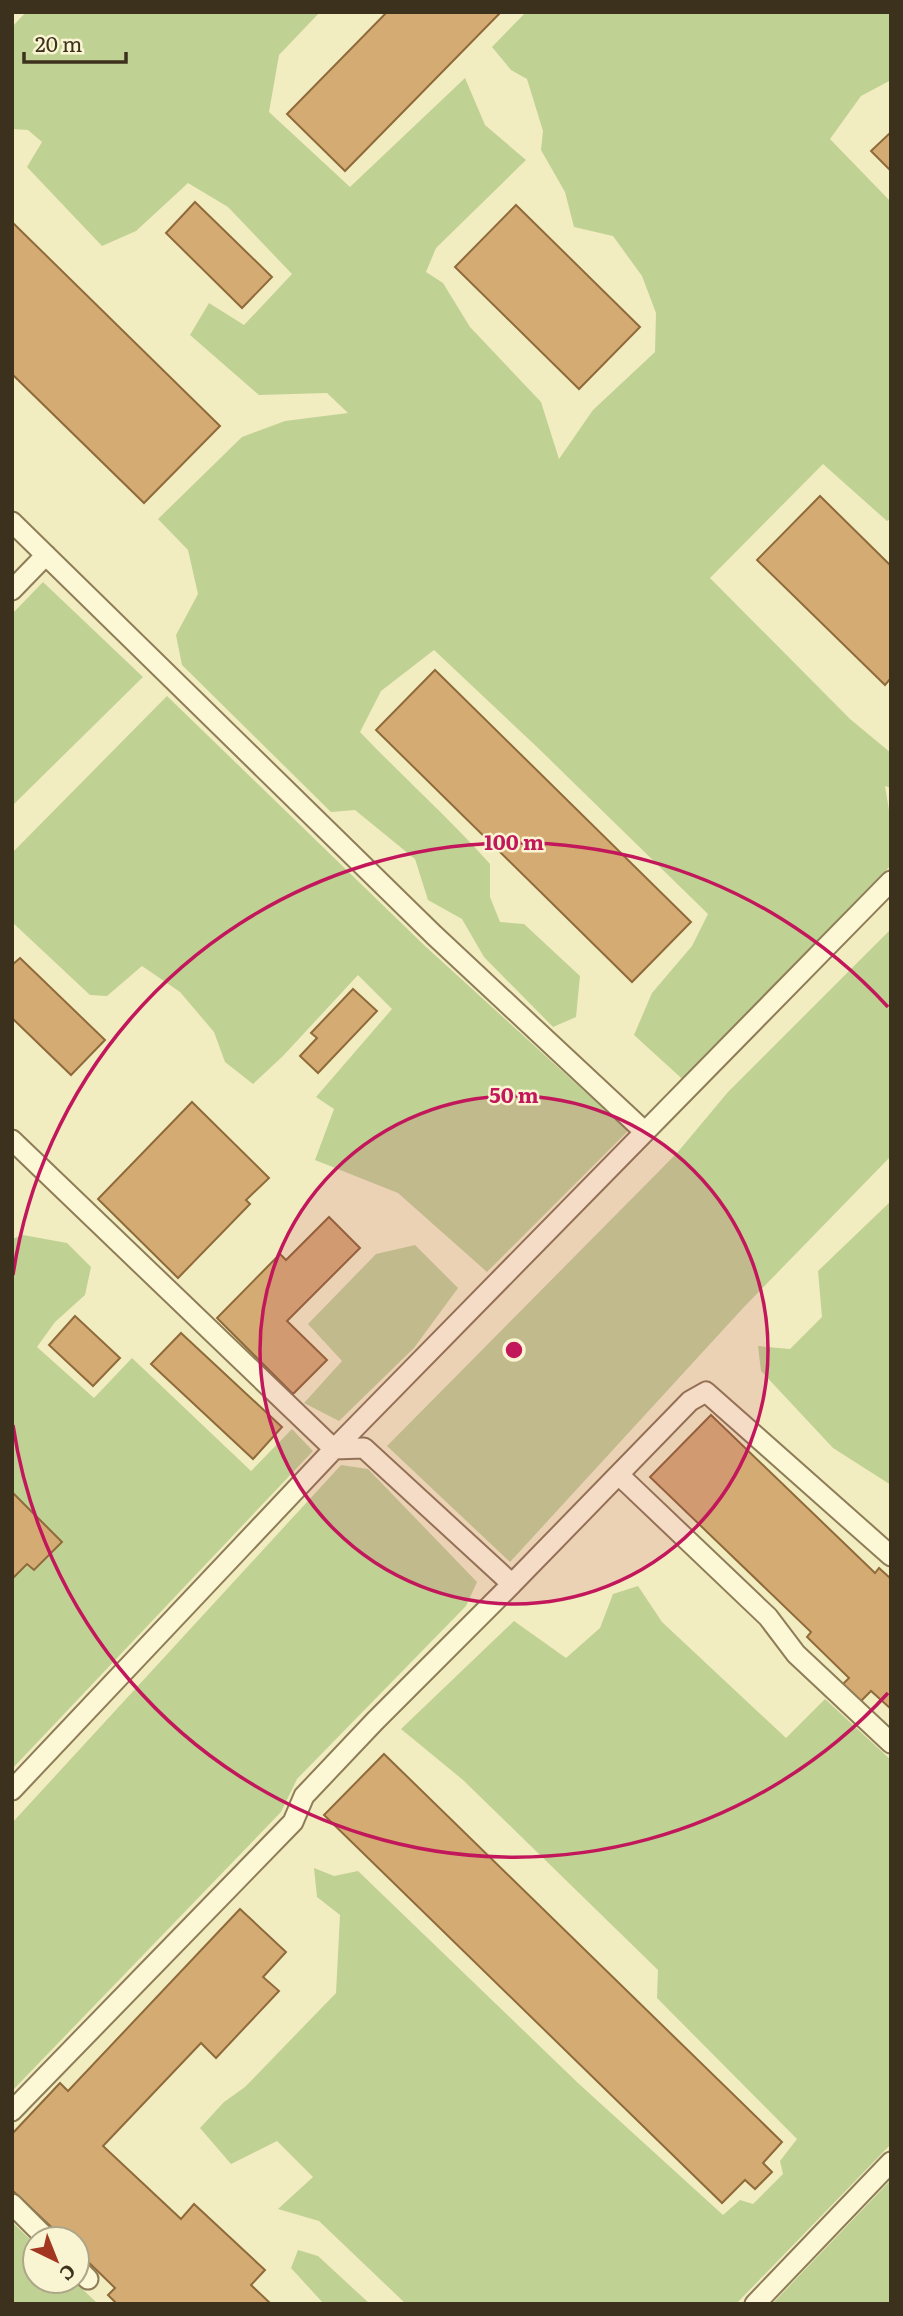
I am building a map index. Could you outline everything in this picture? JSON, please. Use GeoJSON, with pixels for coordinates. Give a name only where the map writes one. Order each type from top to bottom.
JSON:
{"type":"FeatureCollection","features":[{"type":"Feature","properties":{"kind":"lane"},"geometry":{"type":"LineString","coordinates":[[12,522],[434,935],[645,1132]]}},
{"type":"Feature","properties":{"kind":"lane"},"geometry":{"type":"LineString","coordinates":[[12,590],[46,555]]}},
{"type":"Feature","properties":{"kind":"lane"},"geometry":{"type":"LineString","coordinates":[[12,1790],[334,1449],[891,881]]}},
{"type":"Feature","properties":{"kind":"lane"},"geometry":{"type":"LineString","coordinates":[[12,1140],[334,1449],[364,1448],[512,1584]]}},
{"type":"Feature","properties":{"kind":"lane"},"geometry":{"type":"LineString","coordinates":[[12,2111],[293,1822],[304,1796],[375,1721],[690,1401],[706,1392],[891,1556]]}},
{"type":"Feature","properties":{"kind":"lane"},"geometry":{"type":"LineString","coordinates":[[619,1475],[768,1617],[796,1654],[891,1743]]}},
{"type":"Feature","properties":{"kind":"lane"},"geometry":{"type":"LineString","coordinates":[[755,2304],[891,2162]]}},
{"type":"Feature","properties":{"kind":"lane"},"geometry":{"type":"LineString","coordinates":[[12,2204],[33,2225]]}},
{"type":"Feature","properties":{"kind":"green space"},"geometry":{"type":"Polygon","coordinates":[[[26,12],[320,12],[279,55],[269,112],[350,187],[465,78],[485,125],[526,160],[436,248],[426,272],[443,283],[470,327],[541,402],[559,459],[593,410],[655,352],[656,313],[642,276],[613,236],[574,227],[565,192],[541,150],[543,131],[527,79],[511,70],[492,47],[526,12],[891,12],[891,80],[861,96],[830,139],[891,202],[891,518],[887,521],[823,464],[710,578],[850,719],[891,753],[891,788],[885,786],[891,822],[891,865],[690,1086],[634,1035],[652,993],[692,946],[708,914],[434,650],[381,691],[360,732],[490,864],[490,897],[500,922],[524,924],[580,976],[576,1017],[553,1027],[484,957],[462,919],[428,900],[415,859],[355,810],[331,812],[182,665],[176,635],[198,594],[188,550],[158,519],[242,437],[285,421],[348,413],[327,393],[259,395],[190,335],[209,303],[244,325],[292,274],[228,207],[188,183],[136,231],[102,246],[27,167],[42,142],[28,130],[12,129],[12,27],[26,12]]]}},
{"type":"Feature","properties":{"kind":"green space"},"geometry":{"type":"Polygon","coordinates":[[[43,582],[143,677],[12,806],[12,614],[43,582]]]}},
{"type":"Feature","properties":{"kind":"green space"},"geometry":{"type":"Polygon","coordinates":[[[167,696],[425,946],[628,1131],[487,1272],[398,1193],[315,1160],[334,1109],[316,1097],[392,1009],[358,975],[283,1056],[253,1084],[225,1062],[214,1032],[180,992],[142,966],[107,996],[90,995],[12,922],[12,853],[167,696]]]}},
{"type":"Feature","properties":{"kind":"green space"},"geometry":{"type":"Polygon","coordinates":[[[891,929],[891,1156],[744,1307],[510,1562],[387,1446],[677,1153],[728,1092],[891,929]]]}},
{"type":"Feature","properties":{"kind":"green space"},"geometry":{"type":"Polygon","coordinates":[[[891,1201],[891,1485],[833,1448],[761,1371],[758,1346],[790,1349],[822,1317],[818,1271],[891,1201]]]}},
{"type":"Feature","properties":{"kind":"green space"},"geometry":{"type":"Polygon","coordinates":[[[23,1235],[67,1243],[91,1267],[85,1295],[55,1322],[37,1347],[94,1398],[132,1358],[251,1471],[292,1429],[313,1451],[12,1769],[12,1239],[23,1235]]]}},
{"type":"Feature","properties":{"kind":"green space"},"geometry":{"type":"Polygon","coordinates":[[[415,1245],[458,1288],[414,1348],[339,1421],[304,1403],[342,1361],[308,1324],[376,1254],[415,1245]]]}},
{"type":"Feature","properties":{"kind":"green space"},"geometry":{"type":"Polygon","coordinates":[[[341,1465],[368,1469],[477,1582],[466,1606],[297,1779],[281,1812],[12,2091],[12,1823],[341,1465]]]}},
{"type":"Feature","properties":{"kind":"green space"},"geometry":{"type":"Polygon","coordinates":[[[638,1586],[662,1622],[786,1738],[825,1699],[891,1760],[891,2144],[736,2304],[406,2304],[319,2221],[278,2209],[313,2177],[277,2141],[231,2164],[200,2128],[224,2102],[245,2087],[336,1993],[340,1915],[317,1897],[314,1868],[334,1876],[358,1871],[578,2083],[723,2215],[740,2200],[753,2204],[783,2174],[780,2161],[797,2139],[657,1998],[658,1970],[463,1780],[401,1729],[514,1621],[566,1658],[600,1628],[613,1594],[638,1586]]]}},
{"type":"Feature","properties":{"kind":"green space"},"geometry":{"type":"Polygon","coordinates":[[[891,2179],[891,2304],[772,2304],[887,2184],[891,2179]]]}},
{"type":"Feature","properties":{"kind":"green space"},"geometry":{"type":"Polygon","coordinates":[[[12,2222],[21,2231],[21,2295],[89,2295],[98,2304],[12,2304],[12,2222]]]}},
{"type":"Feature","properties":{"kind":"green space"},"geometry":{"type":"Polygon","coordinates":[[[298,2250],[318,2256],[370,2304],[324,2304],[291,2268],[298,2250]]]}},
{"type":"Feature","properties":{"kind":"building"},"geometry":{"type":"Polygon","coordinates":[[[387,12],[501,12],[345,171],[287,114],[387,12]]]}},
{"type":"Feature","properties":{"kind":"building"},"geometry":{"type":"Polygon","coordinates":[[[891,132],[891,171],[871,151],[891,132]]]}},
{"type":"Feature","properties":{"kind":"building"},"geometry":{"type":"Polygon","coordinates":[[[195,202],[272,277],[242,308],[166,233],[195,202]]]}},
{"type":"Feature","properties":{"kind":"building"},"geometry":{"type":"Polygon","coordinates":[[[516,205],[640,327],[579,389],[455,267],[516,205]]]}},
{"type":"Feature","properties":{"kind":"building"},"geometry":{"type":"Polygon","coordinates":[[[12,222],[220,426],[144,503],[12,374],[12,222]]]}},
{"type":"Feature","properties":{"kind":"building"},"geometry":{"type":"Polygon","coordinates":[[[820,496],[891,566],[891,678],[885,685],[757,560],[820,496]]]}},
{"type":"Feature","properties":{"kind":"building"},"geometry":{"type":"Polygon","coordinates":[[[435,670],[691,922],[632,982],[376,730],[435,670]]]}},
{"type":"Feature","properties":{"kind":"building"},"geometry":{"type":"Polygon","coordinates":[[[20,958],[105,1040],[71,1075],[12,1018],[12,965],[20,958]]]}},
{"type":"Feature","properties":{"kind":"building"},"geometry":{"type":"Polygon","coordinates":[[[353,989],[377,1011],[318,1073],[300,1056],[317,1038],[311,1033],[353,989]]]}},
{"type":"Feature","properties":{"kind":"building"},"geometry":{"type":"Polygon","coordinates":[[[192,1102],[269,1178],[246,1200],[250,1204],[178,1278],[98,1199],[192,1102]]]}},
{"type":"Feature","properties":{"kind":"building"},"geometry":{"type":"Polygon","coordinates":[[[329,1217],[360,1248],[287,1321],[327,1360],[293,1394],[217,1318],[280,1254],[286,1260],[329,1217]]]}},
{"type":"Feature","properties":{"kind":"building"},"geometry":{"type":"Polygon","coordinates":[[[75,1316],[120,1358],[93,1386],[49,1345],[75,1316]]]}},
{"type":"Feature","properties":{"kind":"building"},"geometry":{"type":"Polygon","coordinates":[[[181,1333],[282,1427],[253,1459],[151,1364],[181,1333]]]}},
{"type":"Feature","properties":{"kind":"building"},"geometry":{"type":"Polygon","coordinates":[[[711,1415],[875,1573],[879,1568],[891,1579],[891,1709],[871,1691],[860,1702],[842,1685],[849,1678],[807,1637],[811,1632],[650,1477],[711,1415]]]}},
{"type":"Feature","properties":{"kind":"building"},"geometry":{"type":"Polygon","coordinates":[[[12,1492],[62,1542],[34,1570],[27,1564],[12,1579],[12,1492]]]}},
{"type":"Feature","properties":{"kind":"building"},"geometry":{"type":"Polygon","coordinates":[[[384,1754],[782,2142],[763,2163],[772,2172],[755,2189],[745,2180],[722,2203],[324,1815],[384,1754]]]}},
{"type":"Feature","properties":{"kind":"building"},"geometry":{"type":"Polygon","coordinates":[[[240,1909],[286,1952],[263,1977],[279,1991],[216,2058],[201,2043],[103,2146],[181,2219],[194,2204],[265,2270],[251,2285],[271,2304],[117,2304],[108,2295],[115,2288],[91,2265],[91,2225],[49,2225],[12,2190],[12,2134],[60,2083],[68,2091],[240,1909]]]}}]}
